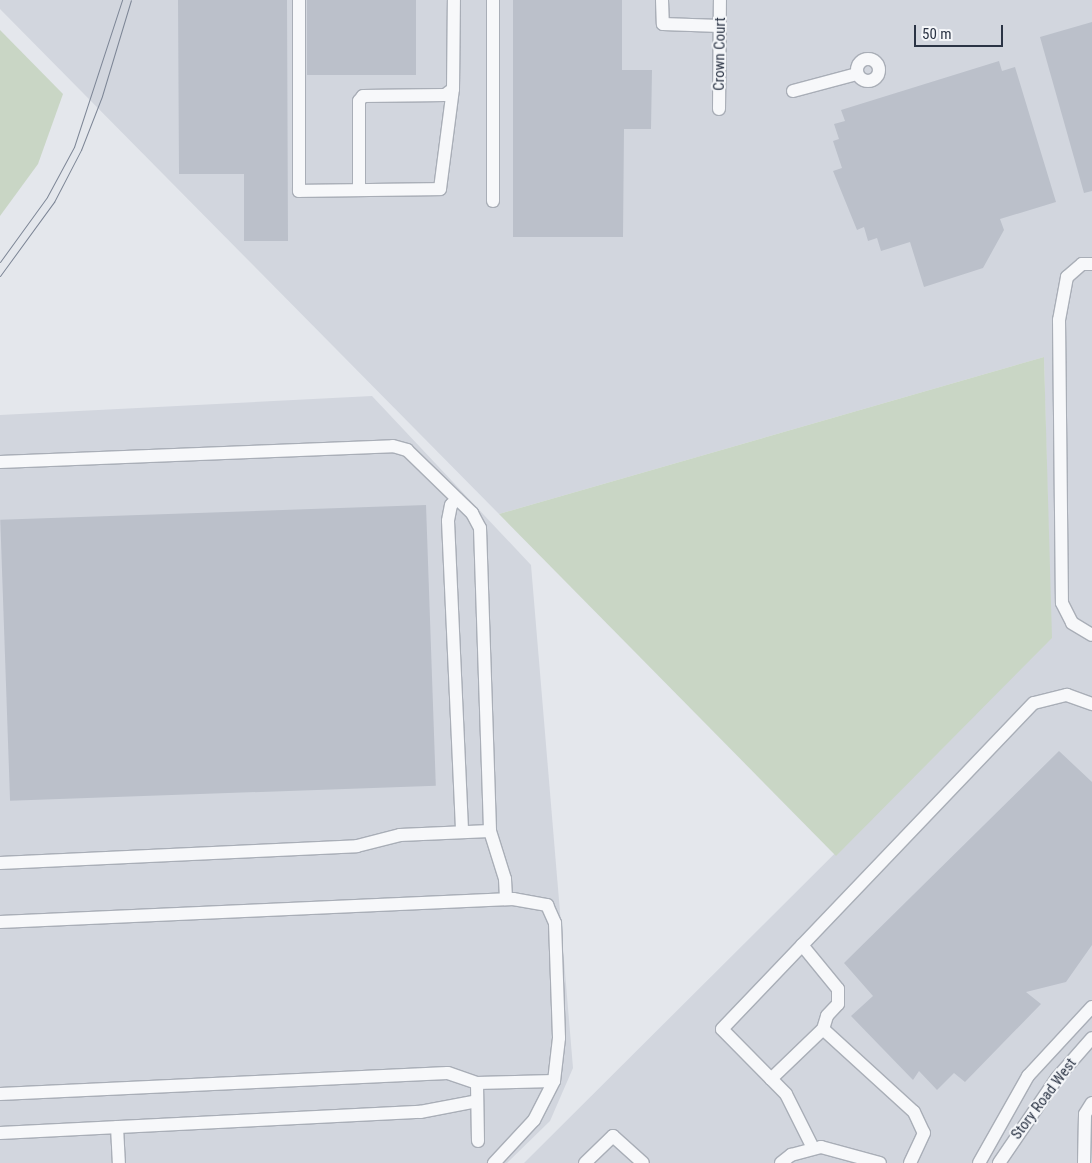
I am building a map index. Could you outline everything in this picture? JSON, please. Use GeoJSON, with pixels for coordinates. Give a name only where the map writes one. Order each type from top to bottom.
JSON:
{"type":"FeatureCollection","features":[{"type":"Feature","properties":{"kind":"street"},"geometry":{"type":"LineString","coordinates":[[299,0],[300,191],[440,189],[453,89],[454,0]]}},
{"type":"Feature","properties":{"kind":"street"},"geometry":{"type":"LineString","coordinates":[[493,0],[493,201]]}},
{"type":"Feature","properties":{"kind":"street"},"geometry":{"type":"LineString","coordinates":[[662,0],[663,24],[720,26]]}},
{"type":"Feature","properties":{"kind":"street","name":"Crown Court"},"geometry":{"type":"LineString","coordinates":[[719,109],[720,0]]}},
{"type":"Feature","properties":{"kind":"street"},"geometry":{"type":"LineString","coordinates":[[793,91],[857,74]]}},
{"type":"Feature","properties":{"kind":"street"},"geometry":{"type":"LineString","coordinates":[[359,190],[359,101],[363,96],[445,95],[453,89]]}},
{"type":"Feature","properties":{"kind":"street"},"geometry":{"type":"LineString","coordinates":[[1092,264],[1082,264],[1067,277],[1059,320],[1062,603],[1072,623],[1092,635]]}},
{"type":"Feature","properties":{"kind":"street"},"geometry":{"type":"LineString","coordinates":[[0,462],[393,446],[407,450],[457,499],[476,521],[482,548],[490,831],[505,879],[506,899]]}},
{"type":"Feature","properties":{"kind":"street"},"geometry":{"type":"LineString","coordinates":[[457,499],[451,505],[448,521],[462,832]]}},
{"type":"Feature","properties":{"kind":"street"},"geometry":{"type":"LineString","coordinates":[[813,1148],[786,1094],[722,1028],[1034,703],[1067,696],[1092,704]]}},
{"type":"Feature","properties":{"kind":"street"},"geometry":{"type":"LineString","coordinates":[[0,863],[357,846],[400,835],[490,831]]}},
{"type":"Feature","properties":{"kind":"street"},"geometry":{"type":"LineString","coordinates":[[0,922],[506,899],[533,900],[547,905],[555,923],[559,1038],[554,1081],[534,1120],[494,1163]]}},
{"type":"Feature","properties":{"kind":"street"},"geometry":{"type":"LineString","coordinates":[[771,1079],[823,1029],[827,1016],[838,1004],[838,989],[802,945]]}},
{"type":"Feature","properties":{"kind":"street","name":"Story Road West"},"geometry":{"type":"LineString","coordinates":[[979,1163],[1028,1076],[1092,1007]]}},
{"type":"Feature","properties":{"kind":"street"},"geometry":{"type":"LineString","coordinates":[[823,1029],[914,1112],[924,1133],[910,1163]]}},
{"type":"Feature","properties":{"kind":"street","name":"Story Road West"},"geometry":{"type":"LineString","coordinates":[[999,1163],[1057,1078],[1092,1038]]}},
{"type":"Feature","properties":{"kind":"street"},"geometry":{"type":"LineString","coordinates":[[0,1094],[448,1073],[477,1083],[554,1081]]}},
{"type":"Feature","properties":{"kind":"street"},"geometry":{"type":"LineString","coordinates":[[477,1083],[478,1141]]}},
{"type":"Feature","properties":{"kind":"street"},"geometry":{"type":"LineString","coordinates":[[0,1133],[420,1112],[477,1101]]}},
{"type":"Feature","properties":{"kind":"street"},"geometry":{"type":"LineString","coordinates":[[1084,1163],[1085,1114],[1092,1104]]}},
{"type":"Feature","properties":{"kind":"street"},"geometry":{"type":"LineString","coordinates":[[117,1127],[119,1163]]}},
{"type":"Feature","properties":{"kind":"street"},"geometry":{"type":"LineString","coordinates":[[585,1163],[613,1136],[643,1163]]}},
{"type":"Feature","properties":{"kind":"street"},"geometry":{"type":"LineString","coordinates":[[781,1163],[791,1155],[813,1148],[839,1149],[861,1160],[880,1163]]}},
{"type":"Feature","properties":{"kind":"shaded area"},"geometry":{"type":"Polygon","coordinates":[[[0,0],[1092,0],[1092,1163],[524,1163],[1051,638],[1044,357],[499,514],[0,9],[0,0]]]}},
{"type":"Feature","properties":{"kind":"shaded area"},"geometry":{"type":"Polygon","coordinates":[[[372,396],[531,565],[573,1068],[550,1121],[507,1163],[0,1163],[0,415],[372,396]]]}},
{"type":"Feature","properties":{"kind":"green space"},"geometry":{"type":"Polygon","coordinates":[[[0,30],[63,94],[38,164],[0,216],[0,30]]]}},
{"type":"Feature","properties":{"kind":"green space"},"geometry":{"type":"Polygon","coordinates":[[[1044,357],[1052,638],[836,856],[499,514],[1044,357]]]}},
{"type":"Feature","properties":{"kind":"building"},"geometry":{"type":"Polygon","coordinates":[[[178,0],[287,0],[288,241],[244,241],[244,174],[179,174],[178,0]]]}},
{"type":"Feature","properties":{"kind":"building"},"geometry":{"type":"Polygon","coordinates":[[[307,0],[416,0],[416,75],[307,75],[307,0]]]}},
{"type":"Feature","properties":{"kind":"building"},"geometry":{"type":"Polygon","coordinates":[[[513,0],[622,0],[622,70],[652,70],[651,129],[624,129],[623,237],[513,237],[513,0]]]}},
{"type":"Feature","properties":{"kind":"building"},"geometry":{"type":"Polygon","coordinates":[[[1092,22],[1092,191],[1084,193],[1040,37],[1092,22]]]}},
{"type":"Feature","properties":{"kind":"building"},"geometry":{"type":"Polygon","coordinates":[[[999,61],[1002,71],[1015,67],[1056,202],[1000,219],[1004,230],[983,268],[924,287],[910,242],[881,251],[877,238],[868,241],[864,227],[857,230],[833,171],[842,168],[833,141],[839,139],[834,124],[845,121],[841,110],[999,61]]]}},
{"type":"Feature","properties":{"kind":"building"},"geometry":{"type":"Polygon","coordinates":[[[426,505],[436,786],[10,801],[0,520],[426,505]]]}},
{"type":"Feature","properties":{"kind":"building"},"geometry":{"type":"Polygon","coordinates":[[[1059,751],[1092,782],[1092,945],[1066,982],[1026,992],[1041,1004],[965,1082],[954,1073],[937,1090],[919,1071],[913,1080],[851,1016],[873,996],[844,963],[1059,751]]]}},
{"type":"Feature","properties":{"kind":"tram line"},"geometry":{"type":"LineString","coordinates":[[0,262],[47,197],[74,147],[122,0]]}},
{"type":"Feature","properties":{"kind":"tram line"},"geometry":{"type":"LineString","coordinates":[[0,276],[54,202],[81,150],[102,96],[131,0]]}}]}
